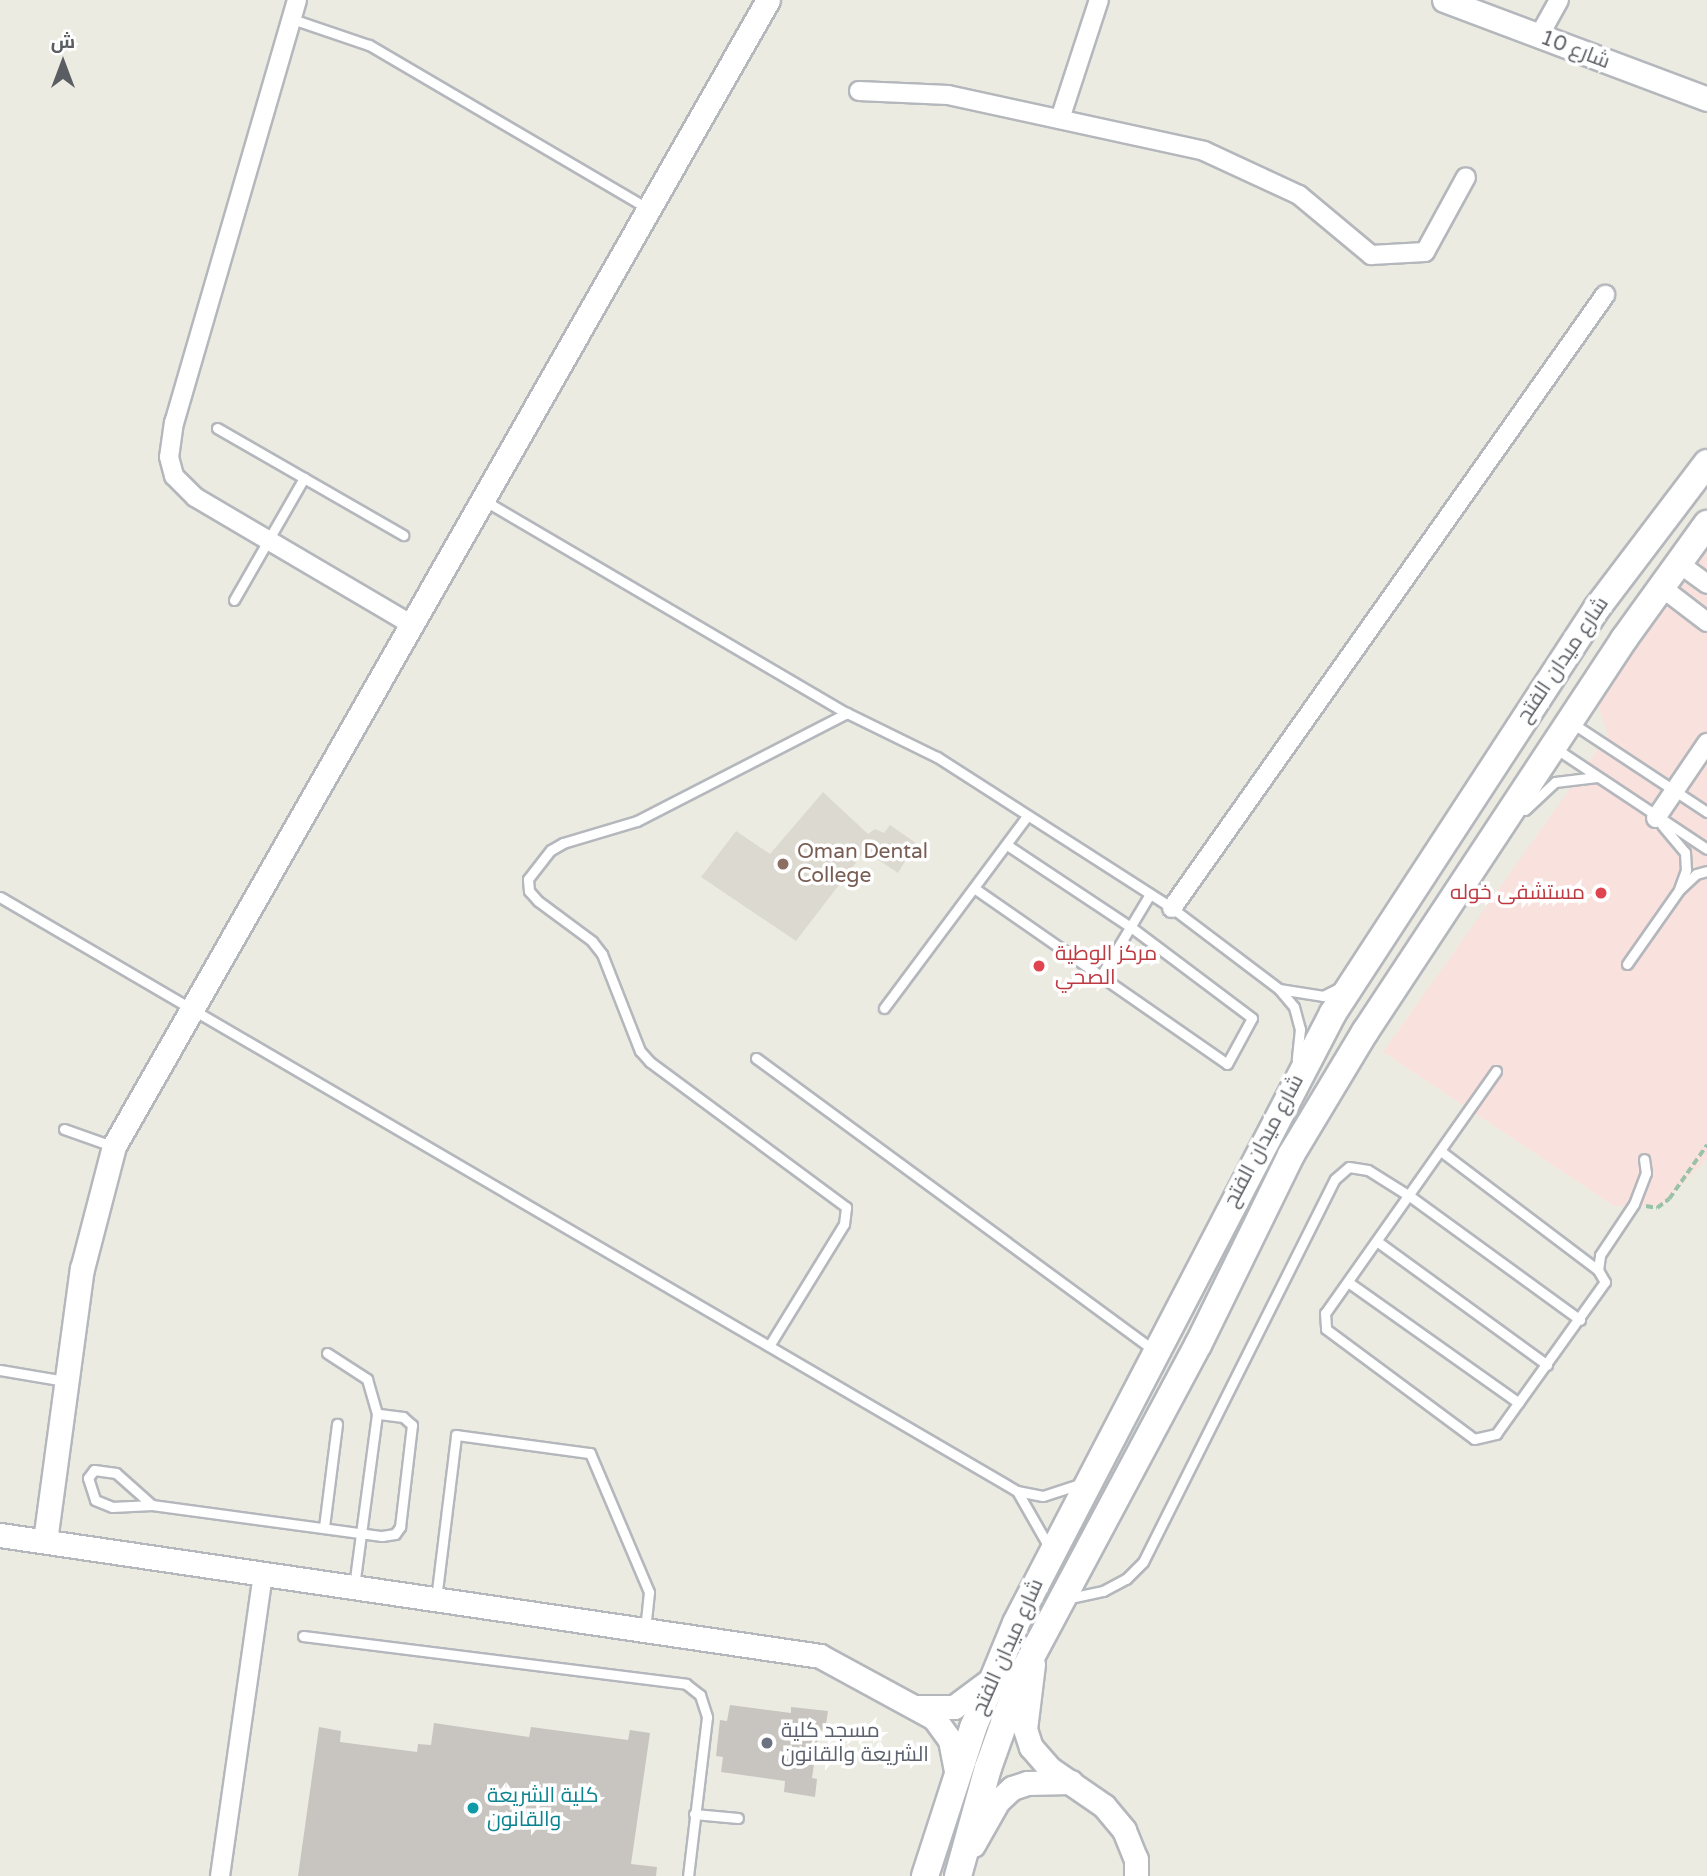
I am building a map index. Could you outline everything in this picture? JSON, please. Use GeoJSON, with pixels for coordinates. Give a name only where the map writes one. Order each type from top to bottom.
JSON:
{"type":"FeatureCollection","features":[{"type":"Feature","properties":{"kind":"main road","name":"شارع ميدان الفتح"},"geometry":{"type":"LineString","coordinates":[[925,1876],[957,1776],[993,1678],[1051,1553],[1292,1087],[1357,974],[1533,715],[1597,608],[1707,463]]}},
{"type":"Feature","properties":{"kind":"main road","name":"شارع ميدان الفتح"},"geometry":{"type":"LineString","coordinates":[[960,1870],[988,1768],[1020,1678],[1198,1345],[1291,1155],[1365,1032],[1572,723],[1660,586],[1707,524]]}},
{"type":"Feature","properties":{"kind":"main road"},"geometry":{"type":"LineString","coordinates":[[1533,715],[1572,723]]}},
{"type":"Feature","properties":{"kind":"main road"},"geometry":{"type":"LineString","coordinates":[[1533,715],[1554,747]]}},
{"type":"Feature","properties":{"kind":"street"},"geometry":{"type":"LineString","coordinates":[[297,0],[174,422],[169,457],[174,476],[195,497],[412,625]]}},
{"type":"Feature","properties":{"kind":"street"},"geometry":{"type":"LineString","coordinates":[[45,1541],[82,1269],[114,1146],[768,0]]}},
{"type":"Feature","properties":{"kind":"street"},"geometry":{"type":"LineString","coordinates":[[1060,119],[1099,0]]}},
{"type":"Feature","properties":{"kind":"street"},"geometry":{"type":"LineString","coordinates":[[1539,36],[1559,0]]}},
{"type":"Feature","properties":{"kind":"street","name":"شارع 10"},"geometry":{"type":"LineString","coordinates":[[1455,2],[1707,99]]}},
{"type":"Feature","properties":{"kind":"street"},"geometry":{"type":"LineString","coordinates":[[859,91],[948,95],[1205,151],[1299,195],[1371,255],[1425,252],[1466,177]]}},
{"type":"Feature","properties":{"kind":"street"},"geometry":{"type":"LineString","coordinates":[[1172,908],[1605,295]]}},
{"type":"Feature","properties":{"kind":"street"},"geometry":{"type":"LineString","coordinates":[[1677,562],[1707,584]]}},
{"type":"Feature","properties":{"kind":"street"},"geometry":{"type":"LineString","coordinates":[[1660,586],[1707,622]]}},
{"type":"Feature","properties":{"kind":"street"},"geometry":{"type":"LineString","coordinates":[[1656,818],[1707,743]]}},
{"type":"Feature","properties":{"kind":"street"},"geometry":{"type":"LineString","coordinates":[[0,1535],[820,1656],[919,1707],[934,1718],[950,1740],[957,1776]]}},
{"type":"Feature","properties":{"kind":"street"},"geometry":{"type":"LineString","coordinates":[[220,1876],[262,1574]]}},
{"type":"Feature","properties":{"kind":"street"},"geometry":{"type":"LineString","coordinates":[[1034,1651],[1025,1730],[1038,1756],[1104,1806],[1124,1829],[1136,1859],[1136,1876]]}},
{"type":"Feature","properties":{"kind":"street"},"geometry":{"type":"LineString","coordinates":[[919,1707],[954,1707],[993,1678]]}},
{"type":"Feature","properties":{"kind":"street"},"geometry":{"type":"LineString","coordinates":[[960,1870],[998,1801],[1012,1788],[1037,1782],[1071,1782]]}},
{"type":"Feature","properties":{"kind":"lane"},"geometry":{"type":"LineString","coordinates":[[292,19],[369,46],[649,209]]}},
{"type":"Feature","properties":{"kind":"lane"},"geometry":{"type":"LineString","coordinates":[[217,428],[403,535]]}},
{"type":"Feature","properties":{"kind":"lane"},"geometry":{"type":"LineString","coordinates":[[233,600],[304,478]]}},
{"type":"Feature","properties":{"kind":"lane"},"geometry":{"type":"LineString","coordinates":[[483,500],[847,713],[937,757],[1172,908],[1279,989],[1294,1007],[1300,1029],[1292,1087]]}},
{"type":"Feature","properties":{"kind":"lane"},"geometry":{"type":"LineString","coordinates":[[769,1346],[844,1224],[846,1207],[650,1062],[640,1051],[602,954],[592,941],[538,901],[529,891],[528,879],[551,850],[563,843],[637,821],[847,713]]}},
{"type":"Feature","properties":{"kind":"lane"},"geometry":{"type":"LineString","coordinates":[[1572,723],[1707,812]]}},
{"type":"Feature","properties":{"kind":"lane"},"geometry":{"type":"LineString","coordinates":[[1554,747],[1656,818],[1707,849]]}},
{"type":"Feature","properties":{"kind":"lane"},"geometry":{"type":"LineString","coordinates":[[1491,843],[1555,782],[1597,777]]}},
{"type":"Feature","properties":{"kind":"lane"},"geometry":{"type":"LineString","coordinates":[[884,1008],[1027,816]]}},
{"type":"Feature","properties":{"kind":"lane"},"geometry":{"type":"LineString","coordinates":[[1656,818],[1685,852],[1686,870],[1679,890]]}},
{"type":"Feature","properties":{"kind":"lane"},"geometry":{"type":"LineString","coordinates":[[974,888],[1102,974],[1227,1064],[1252,1018],[1132,928],[1007,845]]}},
{"type":"Feature","properties":{"kind":"lane"},"geometry":{"type":"LineString","coordinates":[[1627,964],[1679,890],[1696,874],[1707,871]]}},
{"type":"Feature","properties":{"kind":"lane"},"geometry":{"type":"LineString","coordinates":[[1102,974],[1150,894]]}},
{"type":"Feature","properties":{"kind":"lane"},"geometry":{"type":"LineString","coordinates":[[0,897],[1017,1491],[1042,1496],[1087,1481]]}},
{"type":"Feature","properties":{"kind":"lane"},"geometry":{"type":"LineString","coordinates":[[1279,989],[1323,996],[1357,974]]}},
{"type":"Feature","properties":{"kind":"lane"},"geometry":{"type":"LineString","coordinates":[[756,1058],[1154,1351]]}},
{"type":"Feature","properties":{"kind":"lane"},"geometry":{"type":"LineString","coordinates":[[1442,1152],[1598,1270],[1605,1282],[1496,1434],[1474,1439],[1326,1329],[1325,1313],[1411,1197],[1496,1071]]}},
{"type":"Feature","properties":{"kind":"lane"},"geometry":{"type":"LineString","coordinates":[[64,1129],[114,1146]]}},
{"type":"Feature","properties":{"kind":"lane"},"geometry":{"type":"LineString","coordinates":[[1598,1270],[1600,1255],[1634,1204],[1646,1173],[1644,1159]]}},
{"type":"Feature","properties":{"kind":"lane"},"geometry":{"type":"LineString","coordinates":[[1062,1599],[1103,1591],[1126,1579],[1143,1562],[1335,1179],[1349,1167],[1368,1170],[1411,1197],[1580,1320]]}},
{"type":"Feature","properties":{"kind":"lane"},"geometry":{"type":"LineString","coordinates":[[1378,1242],[1547,1365]]}},
{"type":"Feature","properties":{"kind":"lane"},"geometry":{"type":"LineString","coordinates":[[1348,1282],[1519,1403]]}},
{"type":"Feature","properties":{"kind":"lane"},"geometry":{"type":"LineString","coordinates":[[327,1353],[368,1379],[377,1414],[354,1588]]}},
{"type":"Feature","properties":{"kind":"lane"},"geometry":{"type":"LineString","coordinates":[[0,1370],[67,1381]]}},
{"type":"Feature","properties":{"kind":"lane"},"geometry":{"type":"LineString","coordinates":[[152,1505],[116,1473],[94,1469],[89,1478],[95,1500],[112,1507],[152,1505],[361,1531],[382,1536],[396,1534],[400,1527],[412,1425],[403,1417],[377,1414]]}},
{"type":"Feature","properties":{"kind":"lane"},"geometry":{"type":"LineString","coordinates":[[324,1527],[337,1424]]}},
{"type":"Feature","properties":{"kind":"lane"},"geometry":{"type":"LineString","coordinates":[[436,1600],[456,1434],[590,1453],[649,1592],[645,1631]]}},
{"type":"Feature","properties":{"kind":"lane"},"geometry":{"type":"LineString","coordinates":[[1017,1491],[1045,1533],[1051,1553]]}},
{"type":"Feature","properties":{"kind":"lane"},"geometry":{"type":"LineString","coordinates":[[303,1636],[686,1684],[700,1695],[707,1717],[689,1875]]}},
{"type":"Feature","properties":{"kind":"lane"},"geometry":{"type":"LineString","coordinates":[[694,1814],[738,1818]]}},
{"type":"Feature","properties":{"kind":"lane"},"geometry":{"type":"LineString","coordinates":[[913,1876],[934,1845]]}},
{"type":"Feature","properties":{"kind":"path"},"geometry":{"type":"LineString","coordinates":[[1634,1204],[1663,1205],[1707,1145]]}},
{"type":"Feature","properties":{"kind":"shaded area","name":"مستشفى خوله"},"geometry":{"type":"Polygon","coordinates":[[[1707,550],[1707,1159],[1660,1206],[1614,1206],[1383,1052],[1608,735],[1597,703],[1707,550]]]}},
{"type":"Feature","properties":{"kind":"shaded area","name":"Oman Dental College"},"geometry":{"type":"Polygon","coordinates":[[[823,792],[868,834],[875,829],[884,833],[890,825],[916,843],[898,873],[865,851],[796,941],[701,877],[736,831],[770,854],[823,792]]]}},
{"type":"Feature","properties":{"kind":"building","name":"مسجد كلية الشريعة والقانون"},"geometry":{"type":"Polygon","coordinates":[[[730,1705],[791,1713],[791,1707],[828,1711],[825,1731],[819,1730],[812,1778],[817,1779],[815,1797],[784,1792],[785,1781],[721,1772],[723,1757],[716,1756],[720,1720],[727,1721],[730,1705]]]}},
{"type":"Feature","properties":{"kind":"building","name":"كلية الشريعة والقانون"},"geometry":{"type":"Polygon","coordinates":[[[434,1723],[529,1737],[531,1727],[628,1740],[630,1730],[650,1733],[631,1864],[657,1867],[656,1876],[298,1876],[319,1727],[341,1731],[340,1742],[417,1752],[418,1744],[431,1745],[434,1723]]]}},
{"type":"Feature","properties":{"kind":"place","name":"Oman Dental College"},"geometry":{"type":"Point","coordinates":[783,864]}},
{"type":"Feature","properties":{"kind":"place","name":"مستشفى خوله"},"geometry":{"type":"Point","coordinates":[1601,893]}},
{"type":"Feature","properties":{"kind":"place","name":"مركز الوطية الصحي"},"geometry":{"type":"Point","coordinates":[1039,966]}},
{"type":"Feature","properties":{"kind":"place","name":"مسجد كلية الشريعة والقانون"},"geometry":{"type":"Point","coordinates":[767,1743]}},
{"type":"Feature","properties":{"kind":"place","name":"كلية الشريعة والقانون"},"geometry":{"type":"Point","coordinates":[473,1808]}}]}
